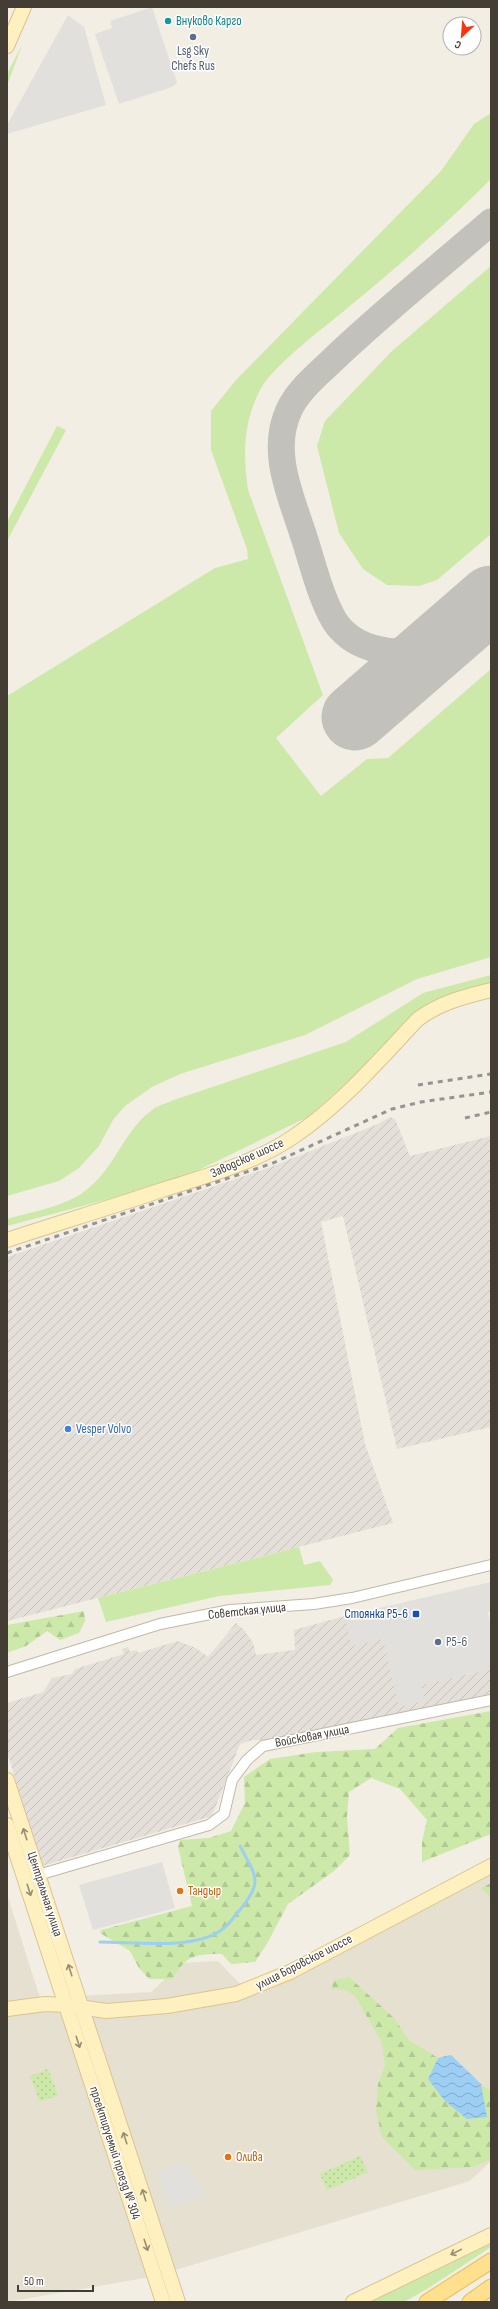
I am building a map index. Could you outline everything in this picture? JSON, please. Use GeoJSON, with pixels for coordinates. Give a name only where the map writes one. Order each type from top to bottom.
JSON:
{"type":"FeatureCollection","features":[{"type":"Feature","properties":{"kind":"main road"},"geometry":{"type":"LineString","coordinates":[[7,46],[24,7]]}},
{"type":"Feature","properties":{"kind":"main road","name":"Заводское шоссе"},"geometry":{"type":"LineString","coordinates":[[7,1240],[216,1173],[268,1151],[293,1137],[318,1118],[363,1077],[418,1018],[428,1011],[448,1002],[491,990]]}},
{"type":"Feature","properties":{"kind":"main road","name":"Центральная улица"},"geometry":{"type":"LineString","coordinates":[[7,1780],[82,2007]]}},
{"type":"Feature","properties":{"kind":"main road","name":"Центральная улица"},"geometry":{"type":"LineString","coordinates":[[7,1825],[66,2005]]}},
{"type":"Feature","properties":{"kind":"main road","name":"улица Боровское шоссе"},"geometry":{"type":"LineString","coordinates":[[7,2010],[45,2004],[66,2005],[106,2011],[167,2006],[229,1996],[252,1989],[290,1972],[491,1866]]}},
{"type":"Feature","properties":{"kind":"main road","name":"проектируемый проезд № 304"},"geometry":{"type":"LineString","coordinates":[[66,2005],[163,2302]]}},
{"type":"Feature","properties":{"kind":"main road","name":"проектируемый проезд № 304"},"geometry":{"type":"LineString","coordinates":[[82,2007],[178,2302]]}},
{"type":"Feature","properties":{"kind":"main road"},"geometry":{"type":"LineString","coordinates":[[353,2302],[491,2235]]}},
{"type":"Feature","properties":{"kind":"main road"},"geometry":{"type":"LineString","coordinates":[[427,2302],[491,2261]]}},
{"type":"Feature","properties":{"kind":"main road"},"geometry":{"type":"LineString","coordinates":[[470,2302],[491,2287]]}},
{"type":"Feature","properties":{"kind":"street","name":"Советская улица"},"geometry":{"type":"LineString","coordinates":[[7,1672],[160,1624],[230,1610],[314,1604],[352,1598],[491,1565]]}},
{"type":"Feature","properties":{"kind":"street","name":"Войсковая улица"},"geometry":{"type":"LineString","coordinates":[[38,1875],[209,1825],[224,1814],[232,1780],[247,1760],[263,1746],[491,1700]]}},
{"type":"Feature","properties":{"kind":"shaded area"},"geometry":{"type":"Polygon","coordinates":[[[152,7],[177,83],[172,87],[119,104],[95,34],[112,28],[110,21],[152,7]]]}},
{"type":"Feature","properties":{"kind":"shaded area"},"geometry":{"type":"Polygon","coordinates":[[[68,15],[84,27],[106,105],[7,134],[7,125],[68,15]]]}},
{"type":"Feature","properties":{"kind":"shaded area"},"geometry":{"type":"Polygon","coordinates":[[[390,1117],[395,1119],[410,1156],[491,1136],[491,1427],[397,1449],[343,1216],[321,1222],[365,1444],[393,1523],[7,1621],[7,1257],[268,1168],[378,1124],[390,1117]]]}},
{"type":"Feature","properties":{"kind":"shaded area","name":"Р5-6"},"geometry":{"type":"Polygon","coordinates":[[[491,1582],[491,1611],[488,1612],[491,1627],[491,1669],[421,1685],[425,1701],[399,1707],[383,1639],[352,1646],[345,1616],[491,1582]]]}},
{"type":"Feature","properties":{"kind":"shaded area"},"geometry":{"type":"Polygon","coordinates":[[[345,1616],[352,1645],[383,1638],[421,1685],[491,1669],[491,1695],[370,1722],[277,1740],[252,1740],[240,1744],[212,1816],[42,1866],[7,1752],[7,1703],[43,1692],[52,1678],[72,1674],[75,1669],[124,1654],[122,1649],[128,1647],[130,1652],[137,1650],[138,1653],[178,1641],[196,1648],[208,1657],[236,1623],[244,1630],[253,1643],[256,1655],[295,1650],[294,1630],[345,1616]]]}},
{"type":"Feature","properties":{"kind":"shaded area"},"geometry":{"type":"Polygon","coordinates":[[[491,1859],[491,2161],[470,2181],[156,2276],[7,2302],[7,1894],[40,1998],[151,1992],[182,1963],[218,1961],[241,1985],[284,1967],[491,1859]]]}},
{"type":"Feature","properties":{"kind":"shaded area"},"geometry":{"type":"Polygon","coordinates":[[[162,1862],[175,1908],[93,1930],[79,1885],[162,1862]]]}},
{"type":"Feature","properties":{"kind":"shaded area"},"geometry":{"type":"Polygon","coordinates":[[[184,2163],[207,2195],[169,2208],[157,2172],[184,2163]]]}},
{"type":"Feature","properties":{"kind":"green space"},"geometry":{"type":"Polygon","coordinates":[[[22,45],[7,86],[7,74],[22,45]]]}},
{"type":"Feature","properties":{"kind":"green space"},"geometry":{"type":"Polygon","coordinates":[[[491,113],[491,179],[405,259],[301,346],[275,370],[259,392],[250,416],[247,428],[245,465],[248,490],[323,695],[276,738],[321,796],[367,759],[388,758],[491,669],[491,957],[417,979],[305,1035],[180,1074],[152,1087],[125,1106],[113,1120],[99,1146],[79,1168],[59,1181],[7,1196],[7,696],[215,568],[248,559],[247,549],[211,450],[211,411],[236,380],[441,171],[474,124],[491,113]]]}},
{"type":"Feature","properties":{"kind":"green space"},"geometry":{"type":"Polygon","coordinates":[[[491,266],[491,534],[437,580],[419,586],[387,585],[363,569],[339,533],[317,446],[325,421],[392,351],[491,266]]]}},
{"type":"Feature","properties":{"kind":"green space"},"geometry":{"type":"Polygon","coordinates":[[[57,426],[66,430],[7,541],[7,522],[57,426]]]}},
{"type":"Feature","properties":{"kind":"green space"},"geometry":{"type":"Polygon","coordinates":[[[491,975],[491,987],[438,1001],[308,1117],[186,1176],[139,1191],[7,1226],[7,1219],[52,1207],[83,1193],[100,1177],[135,1127],[143,1118],[157,1107],[346,1042],[423,993],[491,975]]]}},
{"type":"Feature","properties":{"kind":"green space"},"geometry":{"type":"Polygon","coordinates":[[[299,1547],[304,1565],[320,1561],[333,1580],[330,1585],[219,1596],[106,1622],[98,1598],[299,1547]]]}},
{"type":"Feature","properties":{"kind":"green space"},"geometry":{"type":"Polygon","coordinates":[[[84,1611],[85,1621],[79,1633],[60,1640],[47,1631],[26,1646],[7,1653],[7,1625],[84,1611]]]}},
{"type":"Feature","properties":{"kind":"green space"},"geometry":{"type":"Polygon","coordinates":[[[491,1711],[491,1834],[422,1862],[422,1841],[427,1820],[400,1789],[371,1778],[349,1792],[347,1817],[350,1855],[334,1871],[288,1904],[268,1942],[255,1962],[231,1964],[222,1954],[204,1955],[187,1961],[177,1971],[172,1979],[149,1979],[139,1968],[130,1951],[100,1933],[101,1930],[192,1906],[178,1847],[180,1840],[209,1838],[231,1831],[245,1803],[244,1777],[270,1759],[316,1752],[375,1749],[398,1728],[491,1711]]]}},
{"type":"Feature","properties":{"kind":"green space"},"geometry":{"type":"Polygon","coordinates":[[[491,1883],[491,1898],[481,1888],[491,1883]]]}},
{"type":"Feature","properties":{"kind":"green space"},"geometry":{"type":"Polygon","coordinates":[[[349,1977],[394,2018],[409,2040],[438,2058],[428,2079],[487,2117],[481,2084],[491,2091],[491,2159],[474,2167],[415,2170],[382,2137],[376,2111],[378,2084],[385,2065],[382,2043],[355,1996],[346,1990],[332,1989],[333,1981],[349,1977]]]}},
{"type":"Feature","properties":{"kind":"green space"},"geometry":{"type":"Polygon","coordinates":[[[48,2069],[58,2095],[40,2102],[30,2076],[48,2069]]]}},
{"type":"Feature","properties":{"kind":"green space"},"geometry":{"type":"Polygon","coordinates":[[[360,2156],[368,2172],[327,2190],[320,2174],[360,2156]]]}},
{"type":"Feature","properties":{"kind":"green space"},"geometry":{"type":"Polygon","coordinates":[[[491,2244],[491,2247],[427,2289],[404,2302],[370,2302],[491,2244]]]}},
{"type":"Feature","properties":{"kind":"water"},"geometry":{"type":"Polygon","coordinates":[[[451,2055],[481,2084],[487,2117],[467,2119],[445,2101],[428,2079],[438,2058],[451,2055]]]}},
{"type":"Feature","properties":{"kind":"waterway"},"geometry":{"type":"LineString","coordinates":[[100,1942],[146,1944],[179,1943],[208,1937],[226,1927],[247,1901],[255,1885],[253,1872],[240,1846]]}},
{"type":"Feature","properties":{"kind":"taxiway"},"geometry":{"type":"LineString","coordinates":[[449,635],[421,649],[397,652],[384,651],[361,644],[341,630],[329,611],[293,504],[284,472],[281,441],[289,410],[293,402],[311,380],[376,320],[491,222]]}},
{"type":"Feature","properties":{"kind":"runway"},"geometry":{"type":"LineString","coordinates":[[355,717],[491,599]]}},
{"type":"Feature","properties":{"kind":"railway"},"geometry":{"type":"LineString","coordinates":[[418,1085],[491,1074]]}},
{"type":"Feature","properties":{"kind":"railway"},"geometry":{"type":"LineString","coordinates":[[7,1253],[273,1163],[392,1109],[421,1102],[491,1092]]}},
{"type":"Feature","properties":{"kind":"railway"},"geometry":{"type":"LineString","coordinates":[[465,1118],[491,1112]]}},
{"type":"Feature","properties":{"kind":"place","name":"Внуково Карго"},"geometry":{"type":"Point","coordinates":[168,21]}},
{"type":"Feature","properties":{"kind":"place","name":"Lsg Sky Chefs Rus"},"geometry":{"type":"Point","coordinates":[193,37]}},
{"type":"Feature","properties":{"kind":"place","name":"Vesper Volvo"},"geometry":{"type":"Point","coordinates":[68,1429]}},
{"type":"Feature","properties":{"kind":"place","name":"Стоянка Р5-6"},"geometry":{"type":"Point","coordinates":[416,1614]}},
{"type":"Feature","properties":{"kind":"place","name":"Р5-6"},"geometry":{"type":"Point","coordinates":[438,1642]}},
{"type":"Feature","properties":{"kind":"place","name":"Тандыр"},"geometry":{"type":"Point","coordinates":[180,1891]}},
{"type":"Feature","properties":{"kind":"place","name":"Олива"},"geometry":{"type":"Point","coordinates":[228,2157]}}]}
